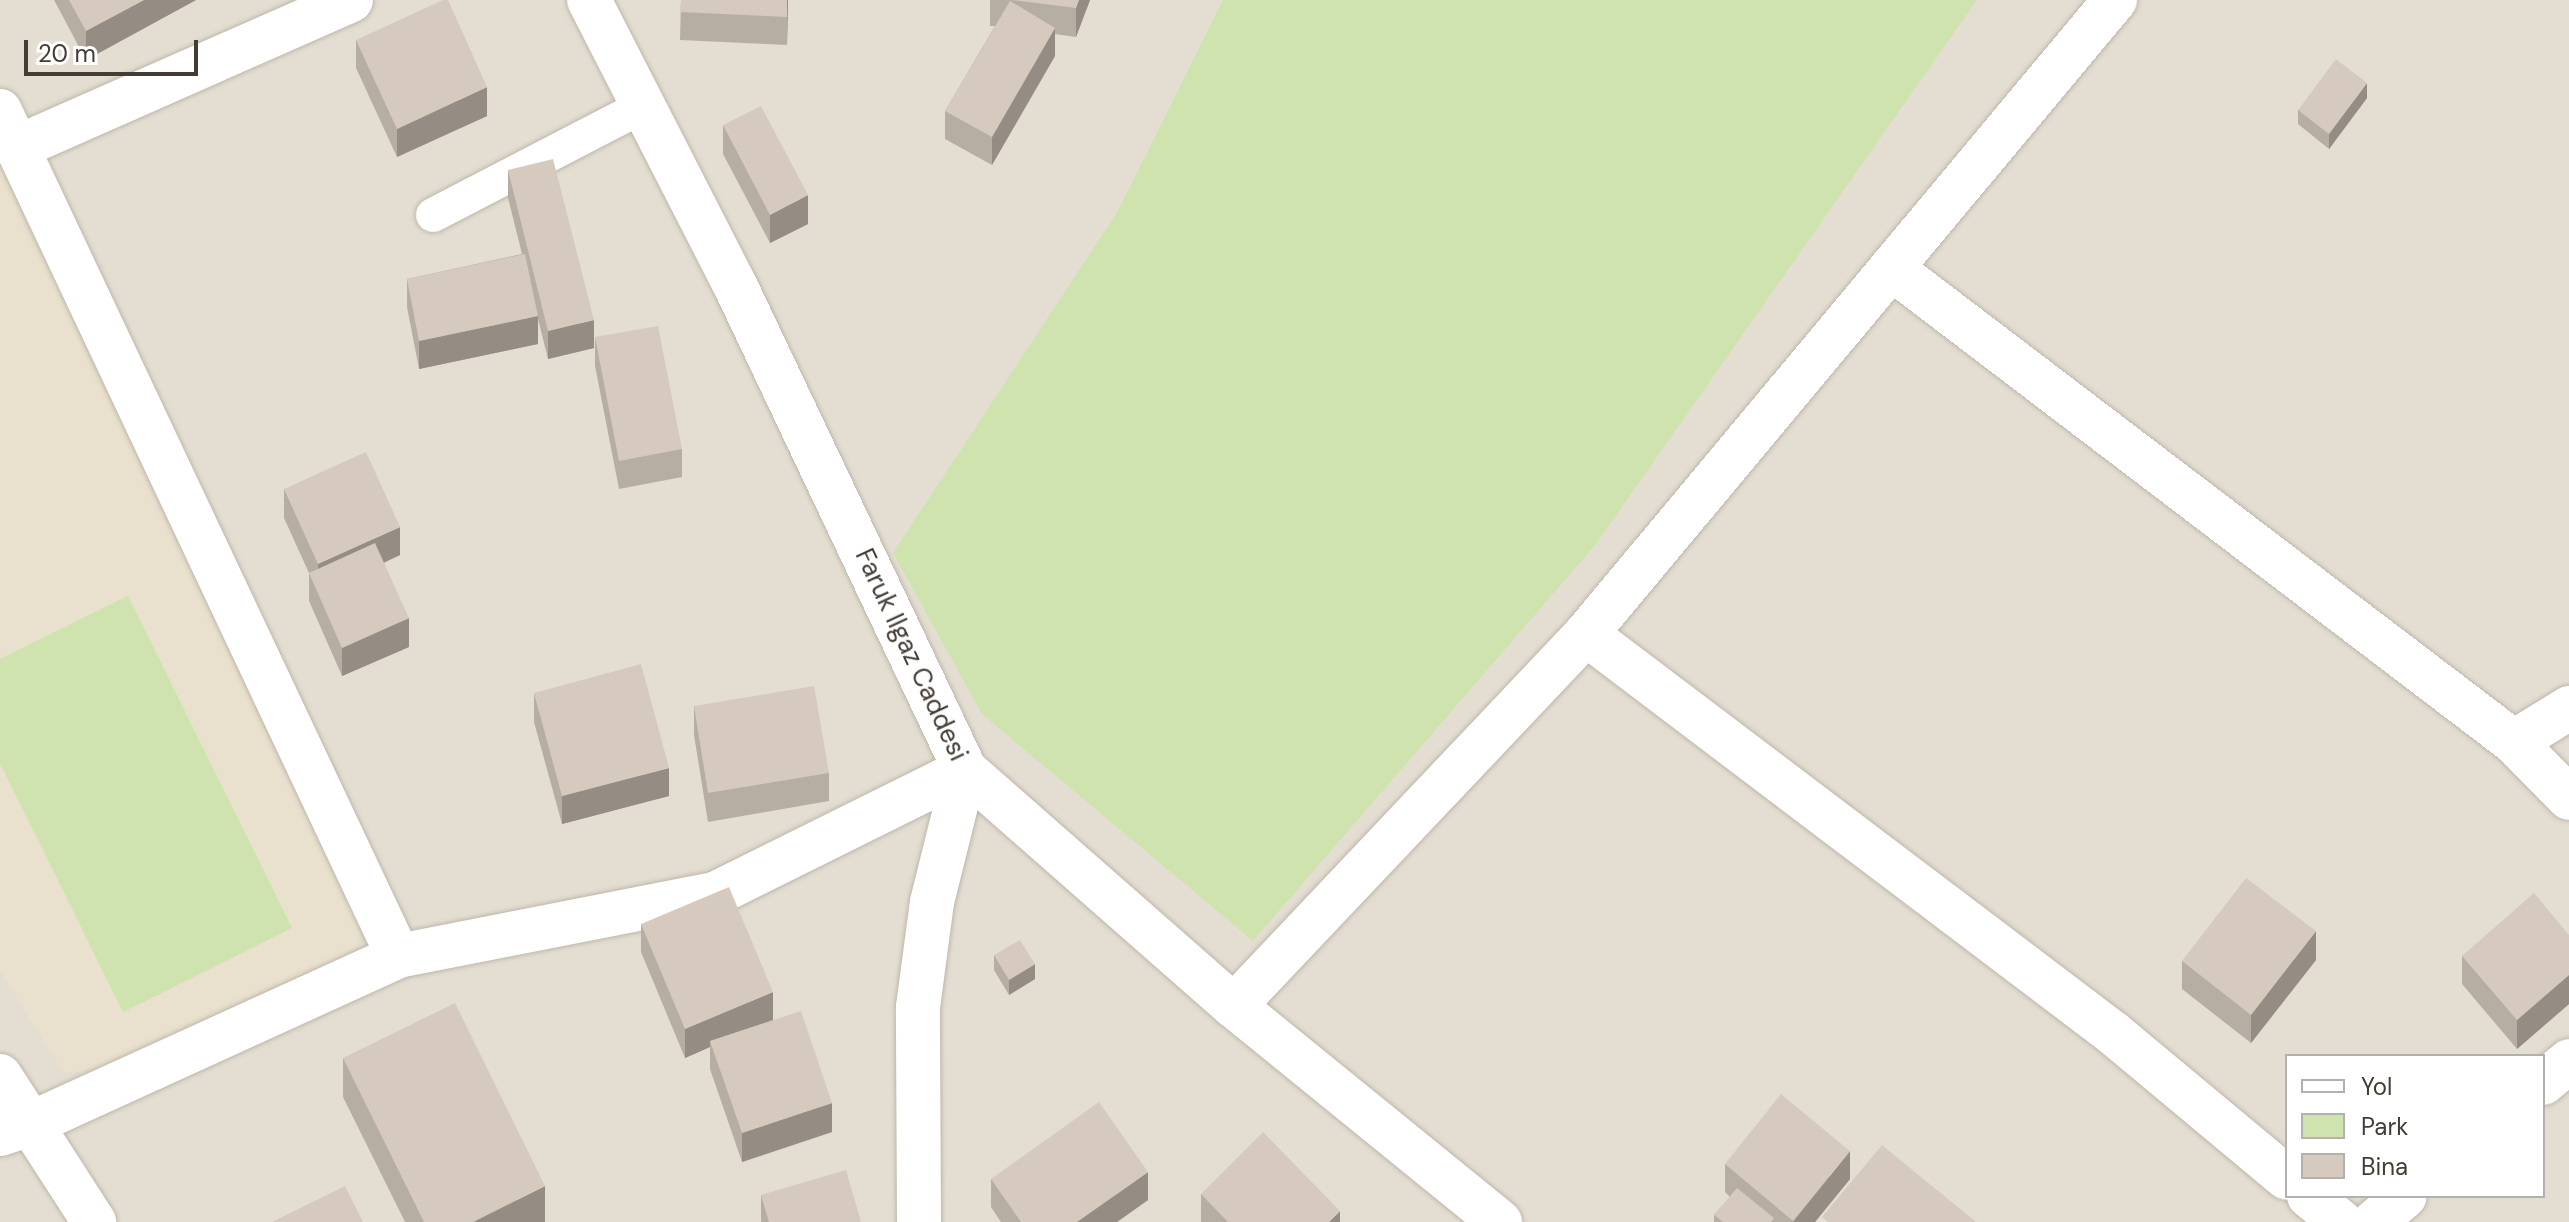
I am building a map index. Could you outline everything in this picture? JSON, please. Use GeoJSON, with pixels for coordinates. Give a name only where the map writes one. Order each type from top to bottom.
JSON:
{"type":"FeatureCollection","features":[{"type":"Feature","properties":{"kind":"street"},"geometry":{"type":"LineString","coordinates":[[351,0],[8,130],[398,956]]}},
{"type":"Feature","properties":{"kind":"street","name":"Faruk Ilgaz Caddesi"},"geometry":{"type":"LineString","coordinates":[[589,0],[742,299],[965,770],[1234,1006],[1500,1222]]}},
{"type":"Feature","properties":{"kind":"street"},"geometry":{"type":"LineString","coordinates":[[1234,1006],[1586,634],[2115,0]]}},
{"type":"Feature","properties":{"kind":"street"},"geometry":{"type":"LineString","coordinates":[[1891,268],[2514,742],[2569,798]]}},
{"type":"Feature","properties":{"kind":"street"},"geometry":{"type":"LineString","coordinates":[[1586,634],[2113,1033],[2285,1176]]}},
{"type":"Feature","properties":{"kind":"street"},"geometry":{"type":"LineString","coordinates":[[2514,742],[2569,708]]}},
{"type":"Feature","properties":{"kind":"street"},"geometry":{"type":"LineString","coordinates":[[15,1129],[398,956],[715,894],[965,770]]}},
{"type":"Feature","properties":{"kind":"street"},"geometry":{"type":"LineString","coordinates":[[919,1222],[918,1007],[932,902],[965,770]]}},
{"type":"Feature","properties":{"kind":"street"},"geometry":{"type":"LineString","coordinates":[[2545,1081],[2569,1061]]}},
{"type":"Feature","properties":{"kind":"street"},"geometry":{"type":"LineString","coordinates":[[0,1076],[15,1129],[94,1222]]}},
{"type":"Feature","properties":{"kind":"street"},"geometry":{"type":"LineString","coordinates":[[2311,1198],[2341,1222]]}},
{"type":"Feature","properties":{"kind":"street"},"geometry":{"type":"LineString","coordinates":[[2374,1222],[2403,1198]]}},
{"type":"Feature","properties":{"kind":"lane"},"geometry":{"type":"LineString","coordinates":[[433,215],[643,106]]}},
{"type":"Feature","properties":{"kind":"shaded area"},"geometry":{"type":"Polygon","coordinates":[[[0,0],[2569,0],[2569,1222],[0,1222],[0,0]]]}},
{"type":"Feature","properties":{"kind":"shaded area"},"geometry":{"type":"Polygon","coordinates":[[[0,157],[364,923],[350,966],[129,1072],[63,1072],[0,970],[0,157]]]}},
{"type":"Feature","properties":{"kind":"green space"},"geometry":{"type":"Polygon","coordinates":[[[1223,0],[1977,0],[1596,544],[1253,941],[982,714],[893,553],[1118,211],[1223,0]]]}},
{"type":"Feature","properties":{"kind":"green space"},"geometry":{"type":"Polygon","coordinates":[[[128,596],[292,928],[123,1012],[0,763],[0,659],[128,596]]]}},
{"type":"Feature","properties":{"kind":"building"},"geometry":{"type":"Polygon","coordinates":[[[69,0],[144,0],[86,31],[69,0]]]}},
{"type":"Feature","properties":{"kind":"building"},"geometry":{"type":"Polygon","coordinates":[[[448,0],[487,87],[397,129],[356,40],[448,0]]]}},
{"type":"Feature","properties":{"kind":"building"},"geometry":{"type":"Polygon","coordinates":[[[681,0],[787,0],[787,17],[680,12],[681,0]]]}},
{"type":"Feature","properties":{"kind":"building"},"geometry":{"type":"Polygon","coordinates":[[[1011,0],[1079,0],[1076,8],[1011,0]]]}},
{"type":"Feature","properties":{"kind":"building"},"geometry":{"type":"Polygon","coordinates":[[[1010,1],[1055,28],[992,137],[945,111],[1010,1]]]}},
{"type":"Feature","properties":{"kind":"building"},"geometry":{"type":"Polygon","coordinates":[[[2336,59],[2367,83],[2329,134],[2298,110],[2336,59]]]}},
{"type":"Feature","properties":{"kind":"building"},"geometry":{"type":"Polygon","coordinates":[[[761,106],[808,195],[770,215],[723,125],[761,106]]]}},
{"type":"Feature","properties":{"kind":"building"},"geometry":{"type":"Polygon","coordinates":[[[553,159],[594,320],[548,331],[508,170],[553,159]]]}},
{"type":"Feature","properties":{"kind":"building"},"geometry":{"type":"Polygon","coordinates":[[[525,254],[538,316],[419,341],[407,279],[525,254]]]}},
{"type":"Feature","properties":{"kind":"building"},"geometry":{"type":"Polygon","coordinates":[[[658,326],[682,449],[619,461],[595,337],[658,326]]]}},
{"type":"Feature","properties":{"kind":"building"},"geometry":{"type":"Polygon","coordinates":[[[366,452],[400,527],[318,564],[284,489],[366,452]]]}},
{"type":"Feature","properties":{"kind":"building"},"geometry":{"type":"Polygon","coordinates":[[[375,543],[409,618],[342,648],[309,573],[375,543]]]}},
{"type":"Feature","properties":{"kind":"building"},"geometry":{"type":"Polygon","coordinates":[[[641,664],[669,768],[562,796],[534,693],[641,664]]]}},
{"type":"Feature","properties":{"kind":"building"},"geometry":{"type":"Polygon","coordinates":[[[814,686],[829,773],[708,793],[694,706],[814,686]]]}},
{"type":"Feature","properties":{"kind":"building"},"geometry":{"type":"Polygon","coordinates":[[[2246,878],[2316,931],[2251,1015],[2182,961],[2246,878]]]}},
{"type":"Feature","properties":{"kind":"building"},"geometry":{"type":"Polygon","coordinates":[[[729,887],[773,992],[685,1029],[641,924],[729,887]]]}},
{"type":"Feature","properties":{"kind":"building"},"geometry":{"type":"Polygon","coordinates":[[[2534,893],[2569,935],[2569,975],[2517,1020],[2462,956],[2534,893]]]}},
{"type":"Feature","properties":{"kind":"building"},"geometry":{"type":"Polygon","coordinates":[[[1020,940],[1035,964],[1009,980],[994,955],[1020,940]]]}},
{"type":"Feature","properties":{"kind":"building"},"geometry":{"type":"Polygon","coordinates":[[[455,1003],[545,1186],[473,1222],[424,1222],[343,1058],[455,1003]]]}},
{"type":"Feature","properties":{"kind":"building"},"geometry":{"type":"Polygon","coordinates":[[[801,1011],[832,1103],[742,1133],[710,1041],[801,1011]]]}},
{"type":"Feature","properties":{"kind":"building"},"geometry":{"type":"Polygon","coordinates":[[[1781,1094],[1850,1151],[1793,1221],[1725,1164],[1781,1094]]]}},
{"type":"Feature","properties":{"kind":"building"},"geometry":{"type":"Polygon","coordinates":[[[1099,1102],[1148,1172],[1077,1222],[1021,1222],[991,1179],[1099,1102]]]}},
{"type":"Feature","properties":{"kind":"building"},"geometry":{"type":"Polygon","coordinates":[[[1263,1132],[1340,1211],[1329,1222],[1228,1222],[1201,1194],[1263,1132]]]}},
{"type":"Feature","properties":{"kind":"building"},"geometry":{"type":"Polygon","coordinates":[[[1882,1145],[1976,1222],[1828,1222],[1822,1217],[1882,1145]]]}},
{"type":"Feature","properties":{"kind":"building"},"geometry":{"type":"Polygon","coordinates":[[[846,1170],[861,1222],[769,1222],[761,1195],[846,1170]]]}},
{"type":"Feature","properties":{"kind":"building"},"geometry":{"type":"Polygon","coordinates":[[[345,1186],[363,1222],[272,1222],[345,1186]]]}},
{"type":"Feature","properties":{"kind":"building"},"geometry":{"type":"Polygon","coordinates":[[[1737,1188],[1774,1218],[1771,1222],[1723,1222],[1714,1215],[1737,1188]]]}}]}
